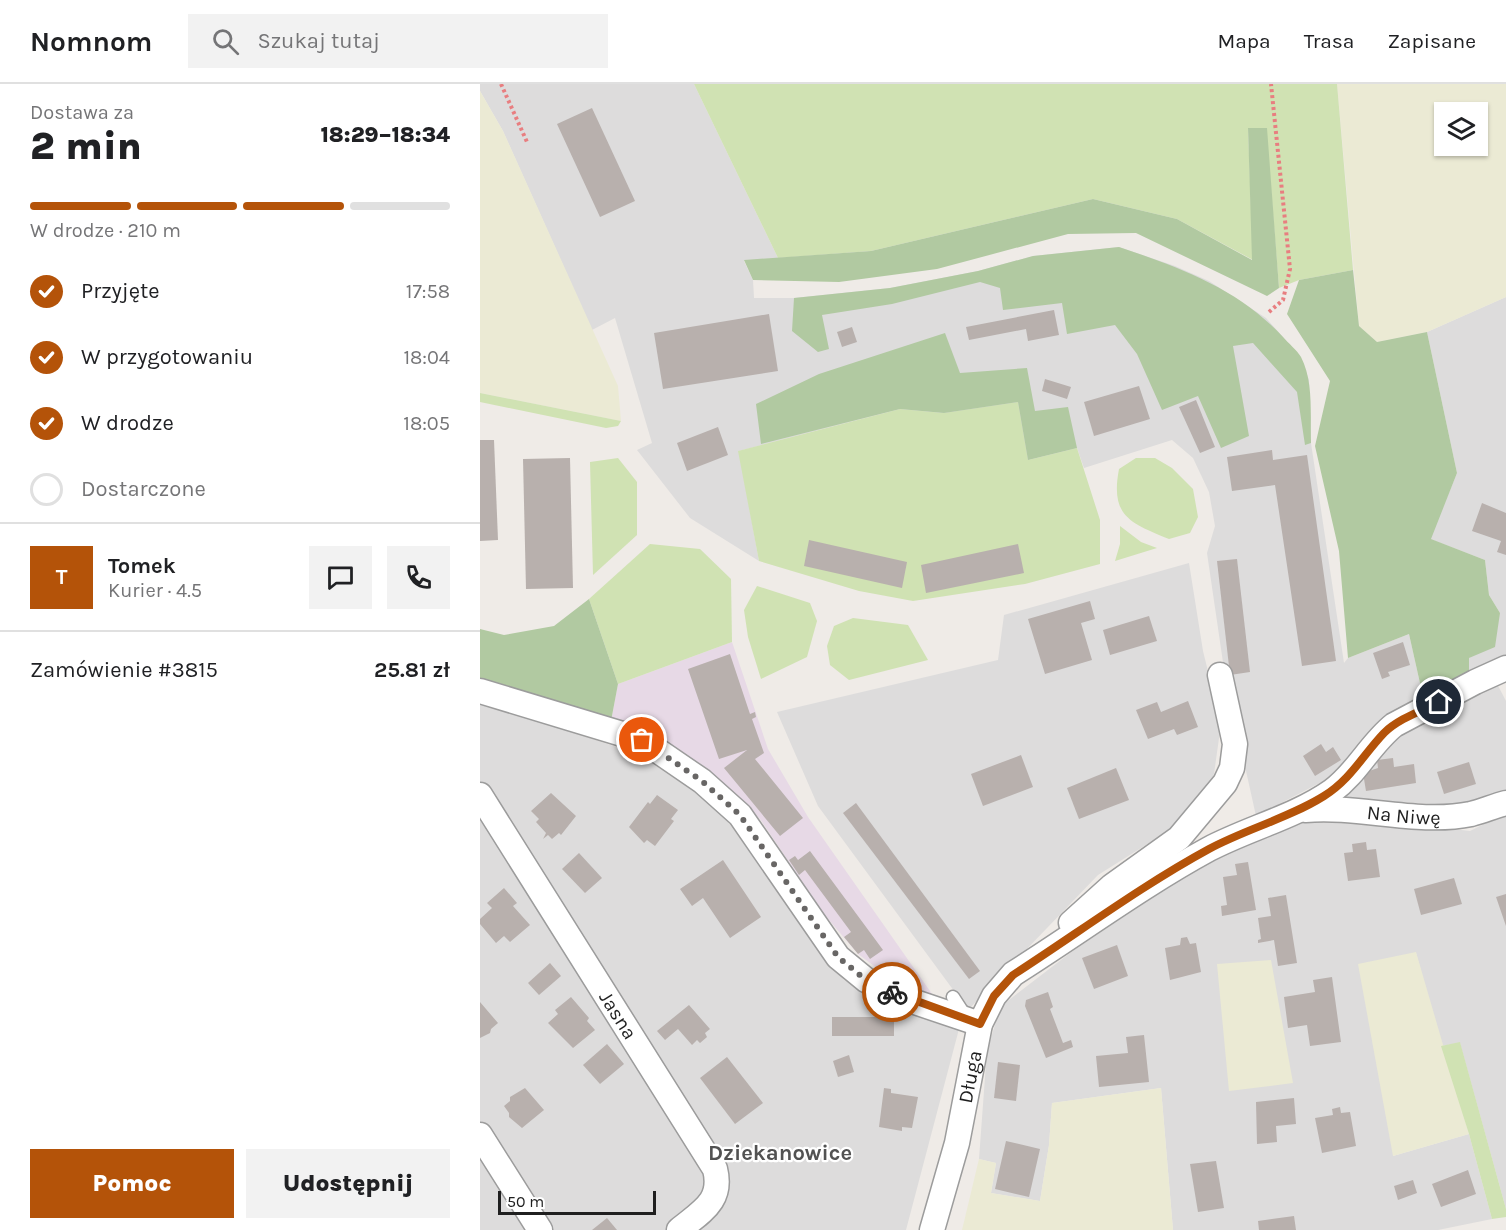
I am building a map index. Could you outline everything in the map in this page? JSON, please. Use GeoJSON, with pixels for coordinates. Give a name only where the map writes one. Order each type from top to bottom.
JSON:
{"type":"FeatureCollection","features":[{"type":"Feature","properties":{"kind":"street"},"geometry":{"type":"LineString","coordinates":[[1299,810],[1343,783],[1383,734],[1394,725],[1475,681],[1506,668]]}},
{"type":"Feature","properties":{"kind":"street"},"geometry":{"type":"LineString","coordinates":[[1013,975],[1112,886],[1179,838],[1226,783],[1232,768],[1235,744],[1220,675]]}},
{"type":"Feature","properties":{"kind":"street"},"geometry":{"type":"LineString","coordinates":[[480,691],[642,740],[693,775],[740,815],[838,957],[877,985],[909,1000],[974,1022]]}},
{"type":"Feature","properties":{"kind":"street","name":"Jasna"},"geometry":{"type":"LineString","coordinates":[[480,795],[715,1169],[716,1194],[712,1202],[679,1230]]}},
{"type":"Feature","properties":{"kind":"street","name":"Na Niwę"},"geometry":{"type":"LineString","coordinates":[[1299,810],[1345,809],[1440,816],[1470,814],[1506,802]]}},
{"type":"Feature","properties":{"kind":"street","name":"Długa"},"geometry":{"type":"LineString","coordinates":[[932,1230],[957,1143],[974,1022],[994,996],[1013,975],[1189,860],[1248,829],[1299,810]]}},
{"type":"Feature","properties":{"kind":"street"},"geometry":{"type":"LineString","coordinates":[[480,1135],[540,1230]]}},
{"type":"Feature","properties":{"kind":"lane"},"geometry":{"type":"LineString","coordinates":[[953,997],[974,1022]]}},
{"type":"Feature","properties":{"kind":"path"},"geometry":{"type":"LineString","coordinates":[[501,84],[526,142]]}},
{"type":"Feature","properties":{"kind":"path"},"geometry":{"type":"LineString","coordinates":[[1269,312],[1283,300],[1290,269],[1271,84]]}},
{"type":"Feature","properties":{"kind":"shaded area"},"geometry":{"type":"Polygon","coordinates":[[[480,84],[694,84],[778,258],[744,261],[753,280],[754,298],[794,298],[890,288],[978,271],[1033,256],[1119,247],[1175,266],[1209,281],[1266,318],[1300,356],[1309,380],[1311,443],[1344,663],[1348,658],[1409,634],[1424,701],[1337,774],[1256,816],[1225,676],[1207,553],[1215,526],[1209,492],[1193,458],[1172,440],[1084,468],[1077,448],[1028,460],[944,413],[900,409],[739,451],[759,561],[690,518],[637,450],[652,443],[615,318],[592,330],[503,131],[480,91],[480,84]]]}},
{"type":"Feature","properties":{"kind":"shaded area"},"geometry":{"type":"Polygon","coordinates":[[[1506,297],[1506,665],[1469,679],[1469,658],[1500,613],[1489,595],[1485,560],[1430,539],[1457,473],[1427,332],[1506,297]]]}},
{"type":"Feature","properties":{"kind":"shaded area"},"geometry":{"type":"Polygon","coordinates":[[[1189,563],[1203,651],[1221,724],[1213,781],[1168,831],[1098,875],[968,1010],[818,806],[777,712],[998,660],[1004,615],[1189,563]]]}},
{"type":"Feature","properties":{"kind":"shaded area"},"geometry":{"type":"Polygon","coordinates":[[[732,642],[768,749],[808,817],[937,1001],[896,982],[858,954],[823,913],[760,819],[704,766],[611,721],[618,684],[732,642]]]}},
{"type":"Feature","properties":{"kind":"shaded area"},"geometry":{"type":"Polygon","coordinates":[[[1494,678],[1506,701],[1506,793],[1495,799],[1448,805],[1333,798],[1391,734],[1494,678]]]}},
{"type":"Feature","properties":{"kind":"shaded area"},"geometry":{"type":"Polygon","coordinates":[[[480,701],[640,755],[717,807],[844,980],[959,1029],[906,1230],[480,1230],[480,701]]]}},
{"type":"Feature","properties":{"kind":"shaded area"},"geometry":{"type":"Polygon","coordinates":[[[1506,813],[1506,1209],[1460,1043],[1441,1046],[1416,953],[1393,1156],[1469,1134],[1492,1219],[1438,1230],[1173,1230],[1161,1088],[1052,1103],[1049,1145],[1040,1201],[991,1193],[996,1163],[979,1159],[987,1050],[1001,1006],[1074,950],[1195,869],[1299,819],[1342,816],[1470,831],[1506,813]]]}},
{"type":"Feature","properties":{"kind":"green space"},"geometry":{"type":"Polygon","coordinates":[[[694,84],[1337,84],[1353,270],[1299,280],[1279,288],[1266,128],[1248,129],[1253,260],[1177,219],[1093,199],[871,251],[778,258],[694,84]]]}},
{"type":"Feature","properties":{"kind":"green space"},"geometry":{"type":"Polygon","coordinates":[[[1337,84],[1506,84],[1506,297],[1427,332],[1377,342],[1359,326],[1337,84]]]}},
{"type":"Feature","properties":{"kind":"green space"},"geometry":{"type":"Polygon","coordinates":[[[480,91],[503,131],[618,386],[621,421],[480,393],[480,91]]]}},
{"type":"Feature","properties":{"kind":"green space"},"geometry":{"type":"Polygon","coordinates":[[[1248,128],[1267,128],[1279,288],[1267,296],[1136,233],[1068,234],[937,269],[839,282],[753,280],[744,260],[871,251],[1093,199],[1177,219],[1252,260],[1248,128]]]}},
{"type":"Feature","properties":{"kind":"green space"},"geometry":{"type":"Polygon","coordinates":[[[1119,247],[1186,272],[1228,293],[1266,320],[1283,337],[1301,357],[1308,377],[1311,399],[1311,443],[1305,445],[1297,392],[1253,343],[1233,346],[1249,436],[1221,448],[1198,396],[1162,410],[1137,354],[1115,325],[1067,334],[1062,303],[1003,310],[1000,288],[980,282],[892,304],[822,315],[829,349],[818,352],[792,331],[794,298],[890,288],[978,271],[1033,256],[1119,247]]]}},
{"type":"Feature","properties":{"kind":"green space"},"geometry":{"type":"Polygon","coordinates":[[[1353,270],[1359,326],[1377,342],[1427,332],[1457,473],[1431,539],[1485,560],[1489,595],[1500,613],[1495,647],[1469,658],[1469,679],[1424,701],[1409,634],[1348,658],[1339,551],[1315,446],[1330,381],[1287,314],[1299,280],[1353,270]]]}},
{"type":"Feature","properties":{"kind":"green space"},"geometry":{"type":"Polygon","coordinates":[[[945,333],[960,373],[1027,368],[1035,411],[1068,407],[1077,448],[1028,460],[1018,402],[944,413],[900,409],[761,444],[756,404],[819,374],[945,333]]]}},
{"type":"Feature","properties":{"kind":"green space"},"geometry":{"type":"Polygon","coordinates":[[[480,393],[621,421],[618,426],[606,428],[480,402],[480,393]]]}},
{"type":"Feature","properties":{"kind":"green space"},"geometry":{"type":"Polygon","coordinates":[[[1018,402],[1028,460],[1077,448],[1100,520],[1100,564],[1025,584],[913,601],[859,591],[759,561],[738,451],[900,409],[944,413],[1018,402]]]}},
{"type":"Feature","properties":{"kind":"green space"},"geometry":{"type":"Polygon","coordinates":[[[618,458],[637,482],[637,535],[593,575],[590,462],[618,458]]]}},
{"type":"Feature","properties":{"kind":"green space"},"geometry":{"type":"Polygon","coordinates":[[[1136,458],[1155,458],[1172,468],[1193,489],[1198,517],[1190,533],[1169,539],[1143,528],[1126,516],[1118,498],[1119,469],[1136,458]]]}},
{"type":"Feature","properties":{"kind":"green space"},"geometry":{"type":"Polygon","coordinates":[[[1120,526],[1141,542],[1157,548],[1115,561],[1120,544],[1120,526]]]}},
{"type":"Feature","properties":{"kind":"green space"},"geometry":{"type":"Polygon","coordinates":[[[650,544],[700,549],[731,579],[732,642],[618,684],[589,599],[650,544]]]}},
{"type":"Feature","properties":{"kind":"green space"},"geometry":{"type":"Polygon","coordinates":[[[757,586],[810,603],[817,621],[807,657],[761,679],[748,637],[744,610],[757,586]]]}},
{"type":"Feature","properties":{"kind":"green space"},"geometry":{"type":"Polygon","coordinates":[[[589,599],[618,684],[611,721],[480,678],[480,629],[504,635],[554,626],[589,599]]]}},
{"type":"Feature","properties":{"kind":"green space"},"geometry":{"type":"Polygon","coordinates":[[[853,618],[908,625],[928,660],[849,680],[830,665],[827,646],[834,626],[853,618]]]}},
{"type":"Feature","properties":{"kind":"green space"},"geometry":{"type":"Polygon","coordinates":[[[1416,952],[1469,1134],[1393,1156],[1358,964],[1416,952]]]}},
{"type":"Feature","properties":{"kind":"green space"},"geometry":{"type":"Polygon","coordinates":[[[1271,960],[1293,1083],[1229,1091],[1217,964],[1271,960]]]}},
{"type":"Feature","properties":{"kind":"green space"},"geometry":{"type":"Polygon","coordinates":[[[1460,1042],[1506,1209],[1506,1217],[1492,1219],[1469,1134],[1441,1046],[1460,1042]]]}},
{"type":"Feature","properties":{"kind":"green space"},"geometry":{"type":"Polygon","coordinates":[[[1161,1088],[1173,1230],[962,1230],[979,1159],[996,1163],[991,1193],[1040,1201],[1049,1145],[1052,1103],[1161,1088]]]}},
{"type":"Feature","properties":{"kind":"building"},"geometry":{"type":"Polygon","coordinates":[[[592,108],[635,201],[600,217],[557,124],[592,108]]]}},
{"type":"Feature","properties":{"kind":"building"},"geometry":{"type":"Polygon","coordinates":[[[1054,310],[1059,335],[1028,341],[1026,329],[969,340],[966,327],[1054,310]]]}},
{"type":"Feature","properties":{"kind":"building"},"geometry":{"type":"Polygon","coordinates":[[[769,314],[778,371],[663,389],[654,333],[769,314]]]}},
{"type":"Feature","properties":{"kind":"building"},"geometry":{"type":"Polygon","coordinates":[[[852,327],[857,342],[842,347],[837,332],[852,327]]]}},
{"type":"Feature","properties":{"kind":"building"},"geometry":{"type":"Polygon","coordinates":[[[1045,379],[1071,387],[1067,399],[1042,391],[1045,379]]]}},
{"type":"Feature","properties":{"kind":"building"},"geometry":{"type":"Polygon","coordinates":[[[1139,386],[1150,419],[1094,436],[1084,402],[1139,386]]]}},
{"type":"Feature","properties":{"kind":"building"},"geometry":{"type":"Polygon","coordinates":[[[1196,400],[1215,447],[1200,453],[1179,407],[1196,400]]]}},
{"type":"Feature","properties":{"kind":"building"},"geometry":{"type":"Polygon","coordinates":[[[718,427],[728,455],[687,471],[677,443],[718,427]]]}},
{"type":"Feature","properties":{"kind":"building"},"geometry":{"type":"Polygon","coordinates":[[[480,440],[494,440],[498,540],[480,541],[480,440]]]}},
{"type":"Feature","properties":{"kind":"building"},"geometry":{"type":"Polygon","coordinates":[[[1272,450],[1273,460],[1307,455],[1336,661],[1302,666],[1275,485],[1232,491],[1227,457],[1272,450]]]}},
{"type":"Feature","properties":{"kind":"building"},"geometry":{"type":"Polygon","coordinates":[[[570,458],[573,588],[526,589],[523,459],[570,458]]]}},
{"type":"Feature","properties":{"kind":"building"},"geometry":{"type":"Polygon","coordinates":[[[1482,503],[1506,513],[1506,555],[1497,552],[1501,541],[1472,531],[1482,503]]]}},
{"type":"Feature","properties":{"kind":"building"},"geometry":{"type":"Polygon","coordinates":[[[809,540],[907,562],[902,588],[804,566],[809,540]]]}},
{"type":"Feature","properties":{"kind":"building"},"geometry":{"type":"Polygon","coordinates":[[[1018,544],[1024,573],[926,593],[921,565],[1018,544]]]}},
{"type":"Feature","properties":{"kind":"building"},"geometry":{"type":"Polygon","coordinates":[[[1237,559],[1250,672],[1230,675],[1217,561],[1237,559]]]}},
{"type":"Feature","properties":{"kind":"building"},"geometry":{"type":"Polygon","coordinates":[[[1090,601],[1095,619],[1081,623],[1092,660],[1045,674],[1028,619],[1090,601]]]}},
{"type":"Feature","properties":{"kind":"building"},"geometry":{"type":"Polygon","coordinates":[[[1149,616],[1157,641],[1110,655],[1103,630],[1149,616]]]}},
{"type":"Feature","properties":{"kind":"building"},"geometry":{"type":"Polygon","coordinates":[[[1403,642],[1410,665],[1388,672],[1390,676],[1382,679],[1373,653],[1403,642]]]}},
{"type":"Feature","properties":{"kind":"building"},"geometry":{"type":"Polygon","coordinates":[[[730,654],[750,714],[755,712],[756,717],[752,719],[764,753],[755,759],[803,818],[780,836],[724,768],[747,750],[719,759],[688,669],[730,654]]]}},
{"type":"Feature","properties":{"kind":"building"},"geometry":{"type":"Polygon","coordinates":[[[1188,701],[1198,727],[1177,735],[1174,729],[1148,739],[1136,710],[1157,702],[1161,712],[1188,701]]]}},
{"type":"Feature","properties":{"kind":"building"},"geometry":{"type":"Polygon","coordinates":[[[1321,744],[1326,752],[1333,747],[1341,760],[1315,776],[1303,756],[1321,744]]]}},
{"type":"Feature","properties":{"kind":"building"},"geometry":{"type":"Polygon","coordinates":[[[1021,755],[1033,787],[983,806],[971,774],[1021,755]]]}},
{"type":"Feature","properties":{"kind":"building"},"geometry":{"type":"Polygon","coordinates":[[[1393,758],[1394,767],[1414,764],[1416,783],[1366,791],[1363,773],[1378,768],[1377,760],[1393,758]]]}},
{"type":"Feature","properties":{"kind":"building"},"geometry":{"type":"Polygon","coordinates":[[[1469,762],[1476,784],[1444,794],[1437,772],[1469,762]]]}},
{"type":"Feature","properties":{"kind":"building"},"geometry":{"type":"Polygon","coordinates":[[[1116,768],[1129,800],[1079,819],[1067,788],[1116,768]]]}},
{"type":"Feature","properties":{"kind":"building"},"geometry":{"type":"Polygon","coordinates":[[[551,793],[576,816],[561,835],[559,833],[552,839],[548,835],[543,839],[546,833],[536,822],[539,819],[531,811],[551,793]]]}},
{"type":"Feature","properties":{"kind":"building"},"geometry":{"type":"Polygon","coordinates":[[[657,795],[678,810],[671,819],[674,821],[655,846],[647,840],[644,843],[629,827],[648,802],[650,804],[657,795]]]}},
{"type":"Feature","properties":{"kind":"building"},"geometry":{"type":"Polygon","coordinates":[[[856,803],[980,971],[969,979],[843,813],[856,803]]]}},
{"type":"Feature","properties":{"kind":"building"},"geometry":{"type":"Polygon","coordinates":[[[1366,842],[1367,850],[1376,849],[1380,877],[1348,881],[1344,853],[1353,852],[1352,844],[1366,842]]]}},
{"type":"Feature","properties":{"kind":"building"},"geometry":{"type":"Polygon","coordinates":[[[810,851],[883,950],[870,959],[864,950],[858,954],[844,937],[851,932],[805,870],[799,875],[789,860],[795,856],[798,860],[810,851]]]}},
{"type":"Feature","properties":{"kind":"building"},"geometry":{"type":"Polygon","coordinates":[[[579,853],[602,878],[585,893],[562,869],[579,853]]]}},
{"type":"Feature","properties":{"kind":"building"},"geometry":{"type":"Polygon","coordinates":[[[723,860],[761,917],[730,938],[703,898],[692,906],[680,889],[723,860]]]}},
{"type":"Feature","properties":{"kind":"building"},"geometry":{"type":"Polygon","coordinates":[[[1248,862],[1256,910],[1222,916],[1221,906],[1227,905],[1223,877],[1237,875],[1235,864],[1248,862]]]}},
{"type":"Feature","properties":{"kind":"building"},"geometry":{"type":"Polygon","coordinates":[[[1454,878],[1462,904],[1421,915],[1414,889],[1454,878]]]}},
{"type":"Feature","properties":{"kind":"building"},"geometry":{"type":"Polygon","coordinates":[[[504,888],[517,903],[513,906],[530,925],[510,942],[504,936],[496,943],[480,924],[480,919],[492,908],[487,903],[504,888]]]}},
{"type":"Feature","properties":{"kind":"building"},"geometry":{"type":"Polygon","coordinates":[[[1506,894],[1506,926],[1496,897],[1506,894]]]}},
{"type":"Feature","properties":{"kind":"building"},"geometry":{"type":"Polygon","coordinates":[[[1286,895],[1297,963],[1278,966],[1274,940],[1258,943],[1261,939],[1258,918],[1271,916],[1268,898],[1286,895]]]}},
{"type":"Feature","properties":{"kind":"building"},"geometry":{"type":"Polygon","coordinates":[[[1187,937],[1190,944],[1196,943],[1201,972],[1170,980],[1165,948],[1180,945],[1181,938],[1187,937]]]}},
{"type":"Feature","properties":{"kind":"building"},"geometry":{"type":"Polygon","coordinates":[[[1117,945],[1128,976],[1094,989],[1082,958],[1117,945]]]}},
{"type":"Feature","properties":{"kind":"building"},"geometry":{"type":"Polygon","coordinates":[[[550,963],[561,976],[539,995],[528,983],[550,963]]]}},
{"type":"Feature","properties":{"kind":"building"},"geometry":{"type":"Polygon","coordinates":[[[1332,977],[1341,1042],[1310,1046],[1307,1025],[1288,1028],[1284,997],[1315,992],[1313,980],[1332,977]]]}},
{"type":"Feature","properties":{"kind":"building"},"geometry":{"type":"Polygon","coordinates":[[[1048,992],[1053,1007],[1050,1009],[1063,1043],[1071,1040],[1073,1047],[1046,1058],[1025,1006],[1026,1000],[1048,992]]]}},
{"type":"Feature","properties":{"kind":"building"},"geometry":{"type":"Polygon","coordinates":[[[571,997],[589,1018],[587,1021],[595,1030],[573,1048],[548,1023],[558,1014],[555,1010],[571,997]]]}},
{"type":"Feature","properties":{"kind":"building"},"geometry":{"type":"Polygon","coordinates":[[[480,1002],[498,1023],[490,1033],[480,1038],[480,1002]]]}},
{"type":"Feature","properties":{"kind":"building"},"geometry":{"type":"Polygon","coordinates":[[[689,1005],[710,1029],[705,1033],[707,1037],[700,1043],[697,1040],[692,1045],[678,1029],[665,1040],[657,1031],[689,1005]]]}},
{"type":"Feature","properties":{"kind":"building"},"geometry":{"type":"Polygon","coordinates":[[[832,1017],[894,1017],[894,1036],[832,1036],[832,1017]]]}},
{"type":"Feature","properties":{"kind":"building"},"geometry":{"type":"Polygon","coordinates":[[[1144,1035],[1149,1082],[1099,1087],[1096,1056],[1128,1053],[1126,1037],[1144,1035]]]}},
{"type":"Feature","properties":{"kind":"building"},"geometry":{"type":"Polygon","coordinates":[[[607,1044],[624,1064],[600,1084],[583,1065],[607,1044]]]}},
{"type":"Feature","properties":{"kind":"building"},"geometry":{"type":"Polygon","coordinates":[[[849,1055],[854,1072],[838,1077],[833,1061],[849,1055]]]}},
{"type":"Feature","properties":{"kind":"building"},"geometry":{"type":"Polygon","coordinates":[[[727,1057],[763,1103],[735,1124],[700,1078],[727,1057]]]}},
{"type":"Feature","properties":{"kind":"building"},"geometry":{"type":"Polygon","coordinates":[[[998,1062],[1020,1065],[1016,1101],[994,1098],[998,1062]]]}},
{"type":"Feature","properties":{"kind":"building"},"geometry":{"type":"Polygon","coordinates":[[[525,1088],[544,1110],[522,1128],[509,1117],[504,1106],[510,1101],[510,1097],[525,1088]]]}},
{"type":"Feature","properties":{"kind":"building"},"geometry":{"type":"Polygon","coordinates":[[[884,1088],[891,1089],[891,1093],[918,1097],[912,1128],[902,1127],[902,1131],[879,1127],[884,1088]]]}},
{"type":"Feature","properties":{"kind":"building"},"geometry":{"type":"Polygon","coordinates":[[[1294,1098],[1296,1124],[1276,1126],[1277,1142],[1257,1144],[1256,1102],[1294,1098]]]}},
{"type":"Feature","properties":{"kind":"building"},"geometry":{"type":"Polygon","coordinates":[[[1340,1107],[1341,1113],[1350,1112],[1356,1146],[1322,1153],[1315,1118],[1333,1115],[1332,1109],[1340,1107]]]}},
{"type":"Feature","properties":{"kind":"building"},"geometry":{"type":"Polygon","coordinates":[[[1006,1141],[1040,1149],[1029,1197],[995,1189],[1006,1141]]]}},
{"type":"Feature","properties":{"kind":"building"},"geometry":{"type":"Polygon","coordinates":[[[1216,1161],[1224,1208],[1198,1212],[1190,1164],[1216,1161]]]}},
{"type":"Feature","properties":{"kind":"building"},"geometry":{"type":"Polygon","coordinates":[[[1468,1170],[1476,1194],[1441,1207],[1432,1184],[1468,1170]]]}},
{"type":"Feature","properties":{"kind":"building"},"geometry":{"type":"Polygon","coordinates":[[[1413,1180],[1417,1193],[1398,1200],[1394,1186],[1413,1180]]]}},
{"type":"Feature","properties":{"kind":"building"},"geometry":{"type":"Polygon","coordinates":[[[1294,1216],[1296,1230],[1259,1230],[1258,1221],[1294,1216]]]}},
{"type":"Feature","properties":{"kind":"building"},"geometry":{"type":"Polygon","coordinates":[[[607,1218],[617,1230],[592,1230],[607,1218]]]}},
{"type":"Feature","properties":{"kind":"way so far"},"geometry":{"type":"LineString","coordinates":[[642,740],[702,781],[740,815],[838,957],[866,980],[892,992]]}},
{"type":"Feature","properties":{"kind":"district","name":"Dziekanowice"},"geometry":{"type":"Point","coordinates":[780,1152]}},
{"type":"Feature","properties":{"kind":"route"},"geometry":{"type":"LineString","coordinates":[[892,992],[980,1024],[994,996],[1013,975],[1189,860],[1248,829],[1299,810],[1330,792],[1352,774],[1383,734],[1394,725],[1439,702]]}}]}
